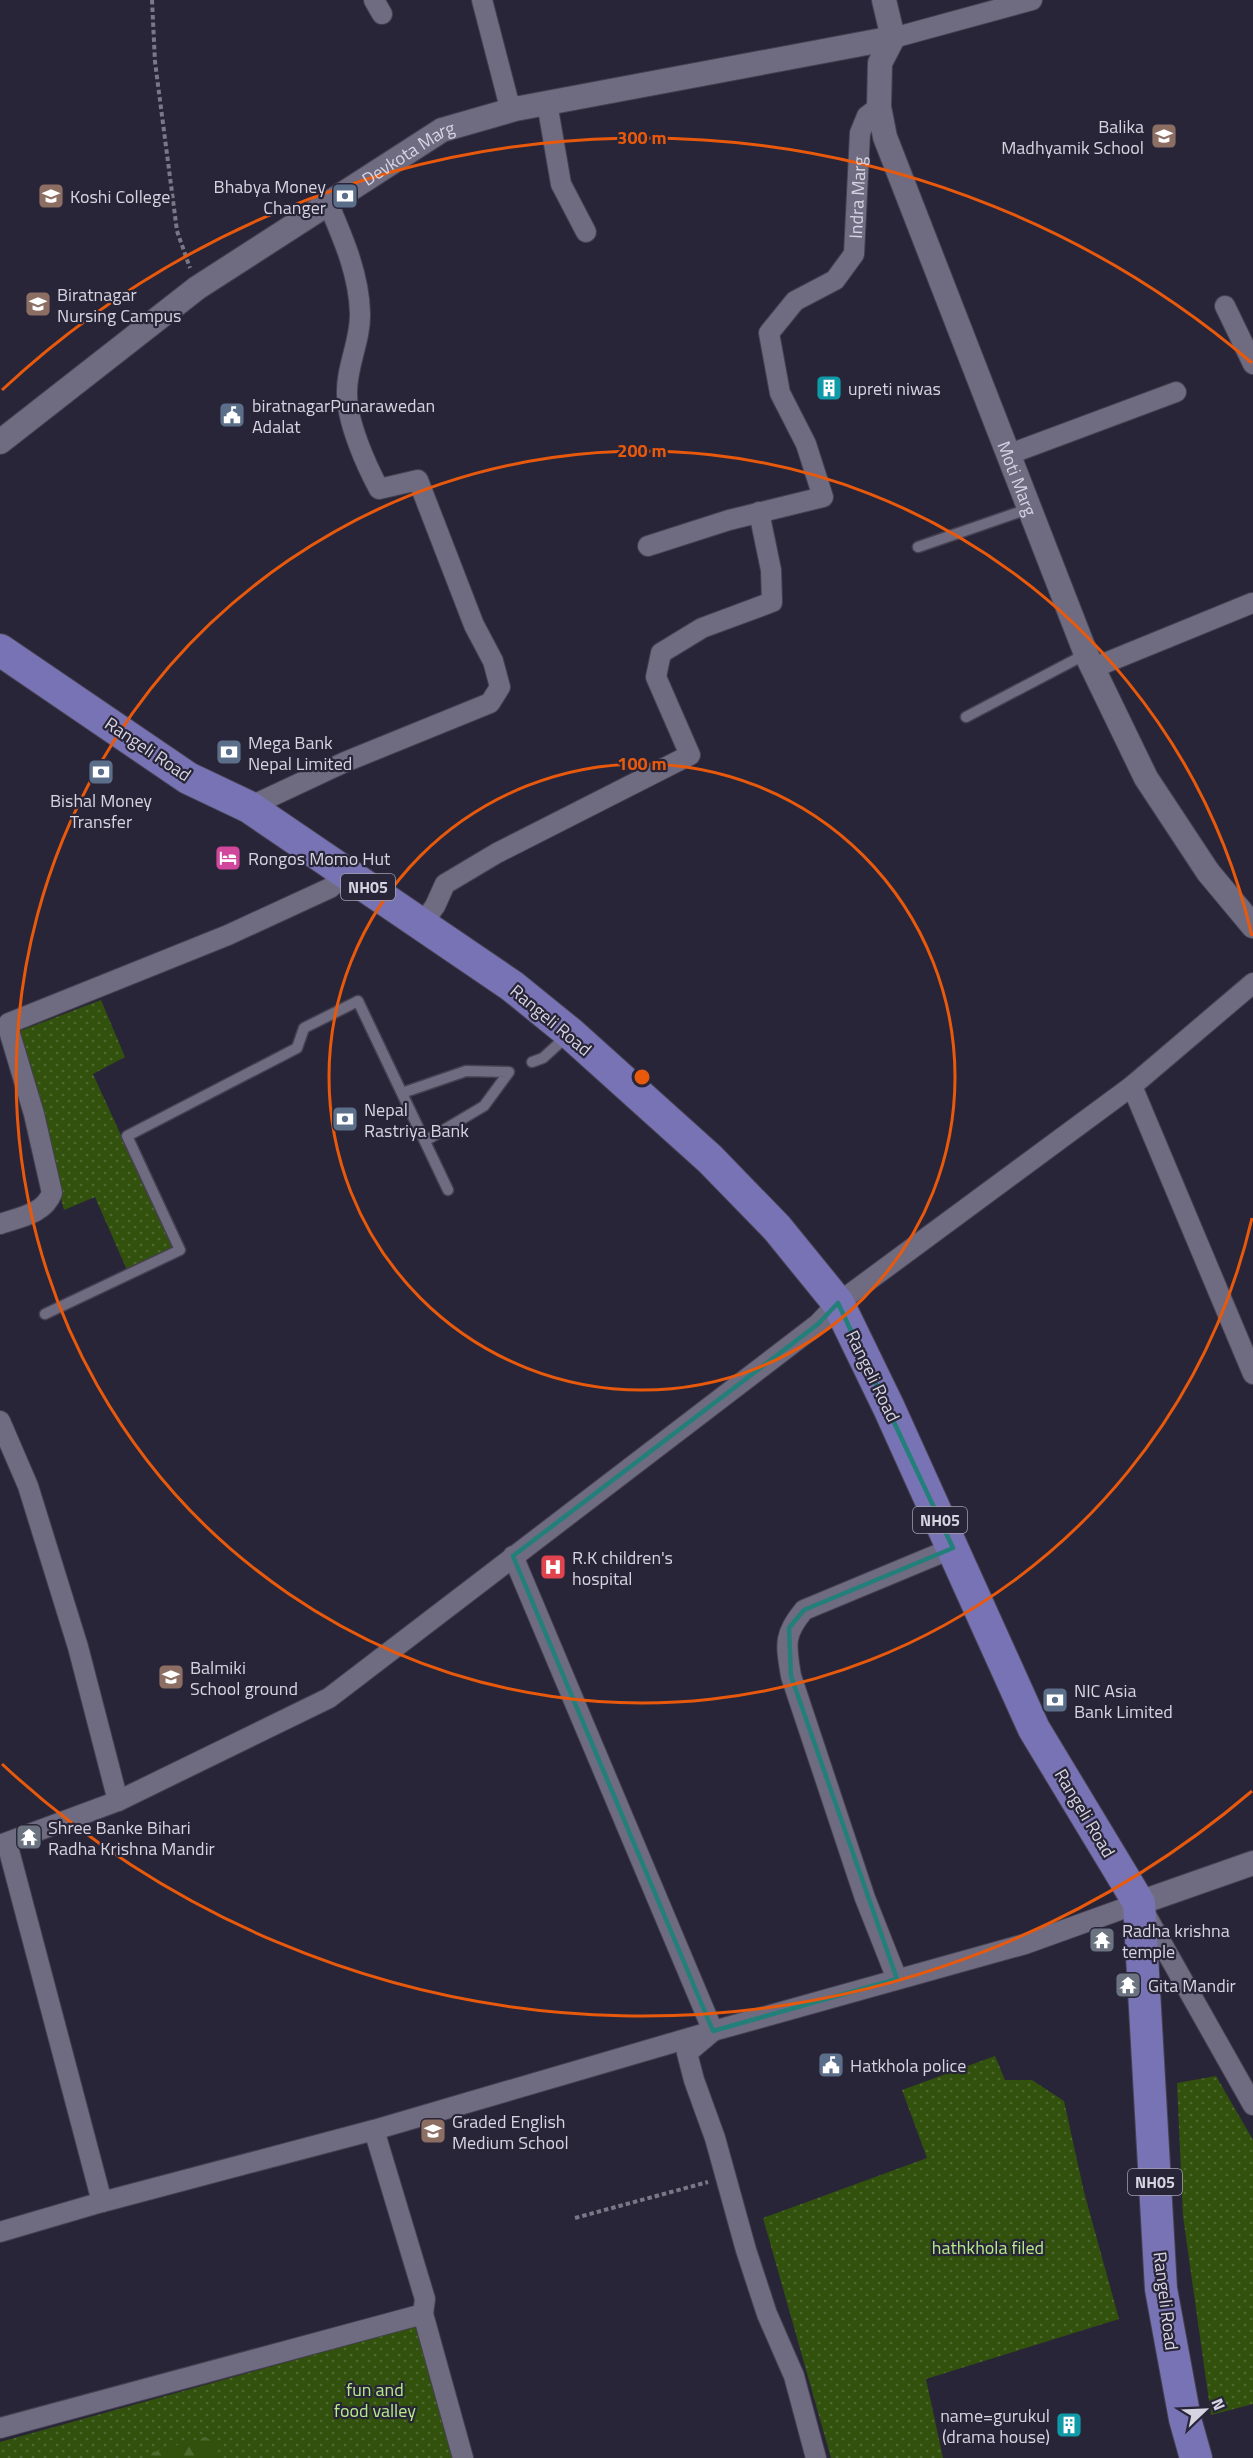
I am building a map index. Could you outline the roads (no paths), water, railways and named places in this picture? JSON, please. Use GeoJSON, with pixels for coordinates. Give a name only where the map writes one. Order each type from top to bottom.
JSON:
{"type":"FeatureCollection","features":[{"type":"Feature","properties":{"kind":"main road","name":"Rangeli Road"},"geometry":{"type":"LineString","coordinates":[[0,650],[188,778],[249,807],[512,986],[570,1034],[710,1159],[777,1228],[838,1303],[890,1408],[1034,1729],[1139,1903],[1161,2289],[1185,2419],[1196,2458]]}},
{"type":"Feature","properties":{"kind":"street"},"geometry":{"type":"LineString","coordinates":[[482,0],[508,100],[515,109]]}},
{"type":"Feature","properties":{"kind":"street"},"geometry":{"type":"LineString","coordinates":[[884,0],[893,38],[1032,0]]}},
{"type":"Feature","properties":{"kind":"street","name":"Devkota Marg"},"geometry":{"type":"LineString","coordinates":[[0,442],[197,288],[442,130],[515,109],[893,38]]}},
{"type":"Feature","properties":{"kind":"street","name":"Moti Marg"},"geometry":{"type":"LineString","coordinates":[[893,38],[880,63],[879,106],[885,137],[1028,509],[1090,661],[1146,778],[1208,872],[1253,926]]}},
{"type":"Feature","properties":{"kind":"street"},"geometry":{"type":"LineString","coordinates":[[547,103],[561,184],[586,232]]}},
{"type":"Feature","properties":{"kind":"street","name":"Indra Marg"},"geometry":{"type":"LineString","coordinates":[[759,512],[823,497],[806,444],[780,393],[769,333],[795,301],[835,280],[854,254],[860,133],[867,116],[879,106]]}},
{"type":"Feature","properties":{"kind":"street"},"geometry":{"type":"LineString","coordinates":[[249,807],[345,762],[490,703],[500,687],[493,661],[474,625],[418,480],[379,489],[361,455],[346,395],[360,314],[355,279],[345,243],[328,203]]}},
{"type":"Feature","properties":{"kind":"street"},"geometry":{"type":"LineString","coordinates":[[1225,306],[1253,364]]}},
{"type":"Feature","properties":{"kind":"street"},"geometry":{"type":"LineString","coordinates":[[1007,455],[1176,392]]}},
{"type":"Feature","properties":{"kind":"street"},"geometry":{"type":"LineString","coordinates":[[422,924],[445,884],[497,853],[690,755],[656,677],[661,653],[702,628],[772,602],[771,570],[759,512],[648,546]]}},
{"type":"Feature","properties":{"kind":"street"},"geometry":{"type":"LineString","coordinates":[[1090,661],[1252,603]]}},
{"type":"Feature","properties":{"kind":"street"},"geometry":{"type":"LineString","coordinates":[[0,1224],[41,1209],[48,1203],[52,1193],[5,1025],[228,935],[330,888],[347,873]]}},
{"type":"Feature","properties":{"kind":"street"},"geometry":{"type":"LineString","coordinates":[[102,2202],[4,1844],[118,1801],[329,1698],[818,1323],[838,1303],[1132,1086],[1253,983]]}},
{"type":"Feature","properties":{"kind":"street"},"geometry":{"type":"LineString","coordinates":[[1132,1086],[1253,1374]]}},
{"type":"Feature","properties":{"kind":"street"},"geometry":{"type":"LineString","coordinates":[[0,1421],[28,1486],[78,1647],[118,1801]]}},
{"type":"Feature","properties":{"kind":"street"},"geometry":{"type":"LineString","coordinates":[[897,1979],[865,1898],[791,1676],[788,1652],[789,1628],[804,1610],[953,1548]]}},
{"type":"Feature","properties":{"kind":"street"},"geometry":{"type":"LineString","coordinates":[[513,1556],[713,2031]]}},
{"type":"Feature","properties":{"kind":"street"},"geometry":{"type":"LineString","coordinates":[[0,2232],[102,2202],[374,2130],[713,2031],[1025,1944],[1253,1863]]}},
{"type":"Feature","properties":{"kind":"street"},"geometry":{"type":"LineString","coordinates":[[1139,1903],[1253,2105]]}},
{"type":"Feature","properties":{"kind":"street"},"geometry":{"type":"LineString","coordinates":[[713,2031],[687,2053],[767,2314],[794,2376],[816,2458]]}},
{"type":"Feature","properties":{"kind":"street"},"geometry":{"type":"LineString","coordinates":[[374,2130],[425,2299],[423,2314],[463,2458]]}},
{"type":"Feature","properties":{"kind":"street"},"geometry":{"type":"LineString","coordinates":[[0,2428],[423,2314]]}},
{"type":"Feature","properties":{"kind":"lane"},"geometry":{"type":"LineString","coordinates":[[918,547],[1028,509]]}},
{"type":"Feature","properties":{"kind":"lane"},"geometry":{"type":"LineString","coordinates":[[966,717],[1090,661]]}},
{"type":"Feature","properties":{"kind":"lane"},"geometry":{"type":"LineString","coordinates":[[45,1314],[180,1250],[127,1136],[297,1048],[304,1028],[358,1001],[448,1190]]}},
{"type":"Feature","properties":{"kind":"lane"},"geometry":{"type":"LineString","coordinates":[[532,1062],[543,1059],[570,1034]]}},
{"type":"Feature","properties":{"kind":"lane"},"geometry":{"type":"LineString","coordinates":[[402,1093],[466,1071],[514,1069],[484,1106],[425,1141]]}},
{"type":"Feature","properties":{"kind":"place","name":"Balika Madhyamik School"},"geometry":{"type":"Point","coordinates":[1164,136]}},
{"type":"Feature","properties":{"kind":"place","name":"Koshi College"},"geometry":{"type":"Point","coordinates":[51,196]}},
{"type":"Feature","properties":{"kind":"place","name":"Bhabya Money Changer"},"geometry":{"type":"Point","coordinates":[345,196]}},
{"type":"Feature","properties":{"kind":"place","name":"Biratnagar Nursing Campus"},"geometry":{"type":"Point","coordinates":[38,304]}},
{"type":"Feature","properties":{"kind":"place","name":"upreti niwas"},"geometry":{"type":"Point","coordinates":[829,388]}},
{"type":"Feature","properties":{"kind":"place","name":"biratnagarPunarawedan Adalat"},"geometry":{"type":"Point","coordinates":[232,415]}},
{"type":"Feature","properties":{"kind":"place","name":"Mega Bank Nepal Limited"},"geometry":{"type":"Point","coordinates":[229,752]}},
{"type":"Feature","properties":{"kind":"place","name":"Bishal Money Transfer"},"geometry":{"type":"Point","coordinates":[101,772]}},
{"type":"Feature","properties":{"kind":"place","name":"Rongos Momo Hut"},"geometry":{"type":"Point","coordinates":[228,858]}},
{"type":"Feature","properties":{"kind":"place","name":"Nepal Rastriya Bank"},"geometry":{"type":"Point","coordinates":[345,1119]}},
{"type":"Feature","properties":{"kind":"place","name":"R.K children's hospital"},"geometry":{"type":"Point","coordinates":[553,1567]}},
{"type":"Feature","properties":{"kind":"place","name":"Balmiki School ground"},"geometry":{"type":"Point","coordinates":[171,1677]}},
{"type":"Feature","properties":{"kind":"place","name":"NIC Asia Bank Limited"},"geometry":{"type":"Point","coordinates":[1055,1700]}},
{"type":"Feature","properties":{"kind":"place","name":"Shree Banke Bihari Radha Krishna Mandir"},"geometry":{"type":"Point","coordinates":[29,1837]}},
{"type":"Feature","properties":{"kind":"place","name":"Radha krishna temple"},"geometry":{"type":"Point","coordinates":[1102,1940]}},
{"type":"Feature","properties":{"kind":"place","name":"Gita Mandir"},"geometry":{"type":"Point","coordinates":[1128,1985]}},
{"type":"Feature","properties":{"kind":"place","name":"Hatkhola police"},"geometry":{"type":"Point","coordinates":[831,2065]}},
{"type":"Feature","properties":{"kind":"place","name":"Graded English Medium School"},"geometry":{"type":"Point","coordinates":[433,2131]}},
{"type":"Feature","properties":{"kind":"place","name":"name=gurukul (drama house)"},"geometry":{"type":"Point","coordinates":[1069,2425]}},
{"type":"Feature","properties":{"kind":"park label","name":"hathkhola filed"},"geometry":{"type":"Point","coordinates":[988,2247]}},
{"type":"Feature","properties":{"kind":"park label","name":"fun and food valley"},"geometry":{"type":"Point","coordinates":[375,2399]}}]}
